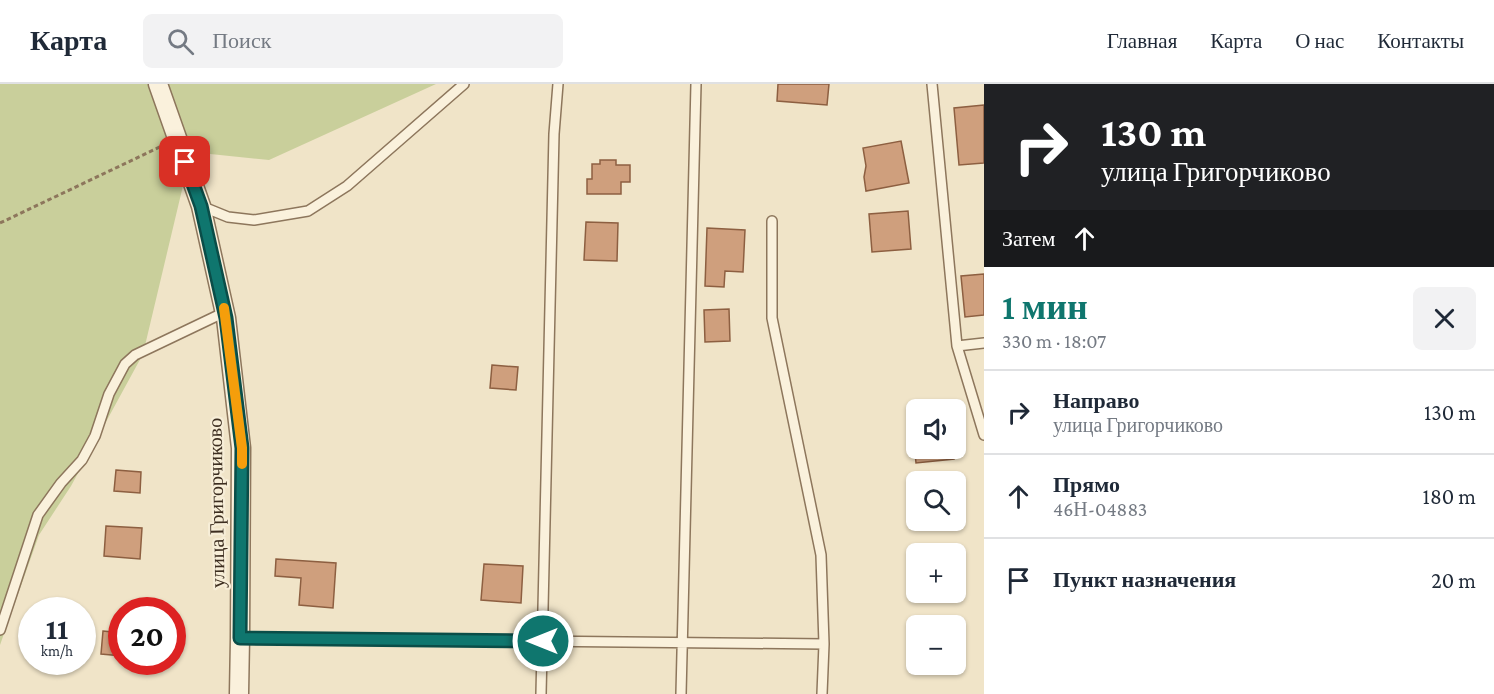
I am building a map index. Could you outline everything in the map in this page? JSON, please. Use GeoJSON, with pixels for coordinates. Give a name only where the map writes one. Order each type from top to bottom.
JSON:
{"type":"FeatureCollection","features":[{"type":"Feature","properties":{"kind":"street","name":"улица Григорчиково"},"geometry":{"type":"LineString","coordinates":[[158,84],[201,206],[225,312],[242,448],[239,694]]}},
{"type":"Feature","properties":{"kind":"lane"},"geometry":{"type":"LineString","coordinates":[[201,206],[228,217],[254,220],[308,211],[347,186],[464,84]]}},
{"type":"Feature","properties":{"kind":"lane"},"geometry":{"type":"LineString","coordinates":[[541,694],[554,134],[558,84]]}},
{"type":"Feature","properties":{"kind":"lane"},"geometry":{"type":"LineString","coordinates":[[681,694],[696,84]]}},
{"type":"Feature","properties":{"kind":"lane"},"geometry":{"type":"LineString","coordinates":[[932,84],[957,346],[984,435]]}},
{"type":"Feature","properties":{"kind":"lane"},"geometry":{"type":"LineString","coordinates":[[772,220],[772,318],[821,555],[824,644],[822,694]]}},
{"type":"Feature","properties":{"kind":"lane"},"geometry":{"type":"LineString","coordinates":[[0,630],[38,515],[61,483],[82,460],[95,436],[109,394],[125,364],[135,355],[225,312]]}},
{"type":"Feature","properties":{"kind":"lane"},"geometry":{"type":"LineString","coordinates":[[957,346],[984,343]]}},
{"type":"Feature","properties":{"kind":"lane"},"geometry":{"type":"LineString","coordinates":[[240,638],[824,644]]}},
{"type":"Feature","properties":{"kind":"path"},"geometry":{"type":"LineString","coordinates":[[0,223],[177,139]]}},
{"type":"Feature","properties":{"kind":"green space"},"geometry":{"type":"Polygon","coordinates":[[[0,84],[436,84],[269,160],[191,152],[143,354],[71,486],[39,535],[0,645],[0,84]]]}},
{"type":"Feature","properties":{"kind":"building"},"geometry":{"type":"Polygon","coordinates":[[[778,84],[829,84],[827,105],[777,101],[778,84]]]}},
{"type":"Feature","properties":{"kind":"building"},"geometry":{"type":"Polygon","coordinates":[[[984,105],[984,163],[959,165],[954,108],[984,105]]]}},
{"type":"Feature","properties":{"kind":"building"},"geometry":{"type":"Polygon","coordinates":[[[901,141],[909,183],[866,191],[863,148],[901,141]]]}},
{"type":"Feature","properties":{"kind":"building"},"geometry":{"type":"Polygon","coordinates":[[[600,160],[616,160],[616,165],[630,165],[630,182],[621,182],[621,194],[587,194],[587,179],[592,179],[592,164],[600,164],[600,160]]]}},
{"type":"Feature","properties":{"kind":"building"},"geometry":{"type":"Polygon","coordinates":[[[908,211],[911,249],[872,252],[869,214],[908,211]]]}},
{"type":"Feature","properties":{"kind":"building"},"geometry":{"type":"Polygon","coordinates":[[[586,222],[618,223],[617,261],[584,260],[586,222]]]}},
{"type":"Feature","properties":{"kind":"building"},"geometry":{"type":"Polygon","coordinates":[[[707,228],[745,230],[743,272],[725,271],[724,287],[705,286],[707,228]]]}},
{"type":"Feature","properties":{"kind":"building"},"geometry":{"type":"Polygon","coordinates":[[[984,274],[984,315],[965,317],[961,276],[984,274]]]}},
{"type":"Feature","properties":{"kind":"building"},"geometry":{"type":"Polygon","coordinates":[[[729,309],[730,341],[705,342],[704,310],[729,309]]]}},
{"type":"Feature","properties":{"kind":"building"},"geometry":{"type":"Polygon","coordinates":[[[492,365],[518,367],[516,390],[490,388],[492,365]]]}},
{"type":"Feature","properties":{"kind":"building"},"geometry":{"type":"Polygon","coordinates":[[[916,459],[954,459],[916,463],[916,459]]]}},
{"type":"Feature","properties":{"kind":"building"},"geometry":{"type":"Polygon","coordinates":[[[116,470],[141,472],[140,493],[114,491],[116,470]]]}},
{"type":"Feature","properties":{"kind":"building"},"geometry":{"type":"Polygon","coordinates":[[[106,526],[142,528],[140,559],[104,556],[106,526]]]}},
{"type":"Feature","properties":{"kind":"building"},"geometry":{"type":"Polygon","coordinates":[[[276,559],[336,563],[333,608],[299,605],[301,578],[275,576],[276,559]]]}},
{"type":"Feature","properties":{"kind":"building"},"geometry":{"type":"Polygon","coordinates":[[[484,564],[523,566],[521,603],[481,600],[484,564]]]}},
{"type":"Feature","properties":{"kind":"building"},"geometry":{"type":"Polygon","coordinates":[[[103,631],[108,632],[108,655],[101,654],[103,631]]]}},
{"type":"Feature","properties":{"kind":"slow traffic"},"geometry":{"type":"LineString","coordinates":[[224,308],[242,448],[242,464]]}},
{"type":"Feature","properties":{"kind":"route"},"geometry":{"type":"LineString","coordinates":[[185,162],[201,206],[226,318],[242,448],[240,638],[543,641]]}}]}
